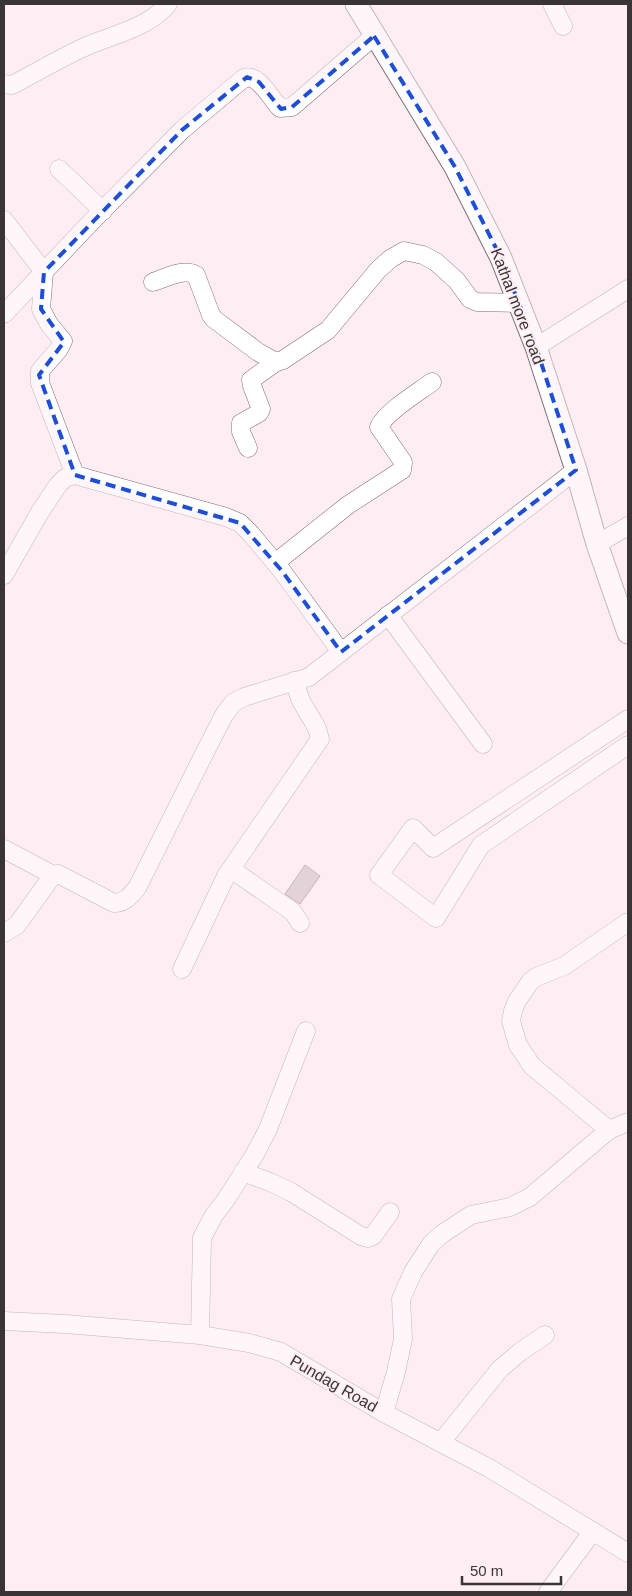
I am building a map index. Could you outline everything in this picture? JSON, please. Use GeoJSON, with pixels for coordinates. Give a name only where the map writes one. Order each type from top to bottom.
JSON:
{"type":"FeatureCollection","features":[{"type":"Feature","properties":{"kind":"main road","name":"Kathal more road"},"geometry":{"type":"LineString","coordinates":[[356,4],[455,167],[501,258],[536,347],[576,470],[597,544],[628,633]]}},
{"type":"Feature","properties":{"kind":"street"},"geometry":{"type":"LineString","coordinates":[[4,84],[12,85],[86,46],[118,36],[152,17],[168,4]]}},
{"type":"Feature","properties":{"kind":"street"},"geometry":{"type":"LineString","coordinates":[[552,4],[562,26]]}},
{"type":"Feature","properties":{"kind":"street"},"geometry":{"type":"LineString","coordinates":[[4,314],[182,130],[244,78],[248,76],[254,78],[280,108],[292,107],[374,36]]}},
{"type":"Feature","properties":{"kind":"street"},"geometry":{"type":"LineString","coordinates":[[59,169],[103,211]]}},
{"type":"Feature","properties":{"kind":"street"},"geometry":{"type":"LineString","coordinates":[[4,220],[44,272],[42,309],[49,324],[63,341],[59,349],[42,368],[39,375],[40,383],[75,475]]}},
{"type":"Feature","properties":{"kind":"street"},"geometry":{"type":"LineString","coordinates":[[248,448],[241,432],[242,423],[259,413],[262,409],[251,380],[328,330],[378,270],[390,259],[404,251],[423,255],[436,262],[454,277],[470,299],[477,302],[519,303]]}},
{"type":"Feature","properties":{"kind":"street"},"geometry":{"type":"LineString","coordinates":[[153,282],[185,272],[191,272],[196,275],[211,315],[258,352],[276,362]]}},
{"type":"Feature","properties":{"kind":"street"},"geometry":{"type":"LineString","coordinates":[[536,347],[628,289]]}},
{"type":"Feature","properties":{"kind":"street"},"geometry":{"type":"LineString","coordinates":[[275,563],[348,505],[402,470],[403,462],[379,427],[388,415],[432,382]]}},
{"type":"Feature","properties":{"kind":"street"},"geometry":{"type":"LineString","coordinates":[[4,849],[114,903],[126,900],[137,888],[203,755],[224,715],[233,703],[244,697],[309,676],[576,470]]}},
{"type":"Feature","properties":{"kind":"street"},"geometry":{"type":"LineString","coordinates":[[4,575],[40,512],[58,485],[65,478],[75,475],[226,517],[240,523],[275,563],[341,652]]}},
{"type":"Feature","properties":{"kind":"street"},"geometry":{"type":"LineString","coordinates":[[597,544],[628,526]]}},
{"type":"Feature","properties":{"kind":"street"},"geometry":{"type":"LineString","coordinates":[[388,615],[482,744]]}},
{"type":"Feature","properties":{"kind":"street"},"geometry":{"type":"LineString","coordinates":[[182,969],[231,869],[320,739],[317,728],[301,700],[294,681]]}},
{"type":"Feature","properties":{"kind":"street"},"geometry":{"type":"LineString","coordinates":[[628,719],[433,848],[413,828],[379,875],[436,918],[481,845],[628,745]]}},
{"type":"Feature","properties":{"kind":"street"},"geometry":{"type":"LineString","coordinates":[[231,869],[293,912],[300,923]]}},
{"type":"Feature","properties":{"kind":"street"},"geometry":{"type":"LineString","coordinates":[[4,934],[17,925],[53,874]]}},
{"type":"Feature","properties":{"kind":"street"},"geometry":{"type":"LineString","coordinates":[[609,1130],[532,1066],[518,1045],[511,1021],[517,1000],[530,982],[536,977],[564,966],[628,922]]}},
{"type":"Feature","properties":{"kind":"street"},"geometry":{"type":"LineString","coordinates":[[200,1335],[202,1238],[214,1215],[243,1172],[268,1128],[306,1031]]}},
{"type":"Feature","properties":{"kind":"street"},"geometry":{"type":"LineString","coordinates":[[384,1413],[403,1339],[401,1299],[413,1272],[431,1244],[442,1234],[471,1215],[510,1207],[530,1197],[609,1130],[628,1122]]}},
{"type":"Feature","properties":{"kind":"street"},"geometry":{"type":"LineString","coordinates":[[243,1172],[291,1192],[361,1236],[368,1238],[373,1236],[390,1212]]}},
{"type":"Feature","properties":{"kind":"street","name":"Pundag Road"},"geometry":{"type":"LineString","coordinates":[[4,1321],[200,1335],[249,1343],[281,1352],[384,1413],[489,1468],[628,1553]]}},
{"type":"Feature","properties":{"kind":"street"},"geometry":{"type":"LineString","coordinates":[[441,1442],[500,1369],[520,1352],[545,1335]]}},
{"type":"Feature","properties":{"kind":"street"},"geometry":{"type":"LineString","coordinates":[[548,1592],[593,1531]]}},
{"type":"Feature","properties":{"kind":"highlighted area"},"geometry":{"type":"Polygon","coordinates":[[[374,36],[455,167],[501,258],[536,347],[576,470],[341,652],[282,571],[240,523],[75,475],[39,375],[64,342],[41,309],[44,272],[182,130],[247,77],[259,82],[281,109],[292,107],[374,36]]]}},
{"type":"Feature","properties":{"kind":"building"},"geometry":{"type":"Polygon","coordinates":[[[305,865],[320,876],[300,904],[285,894],[305,865]]]}}]}
